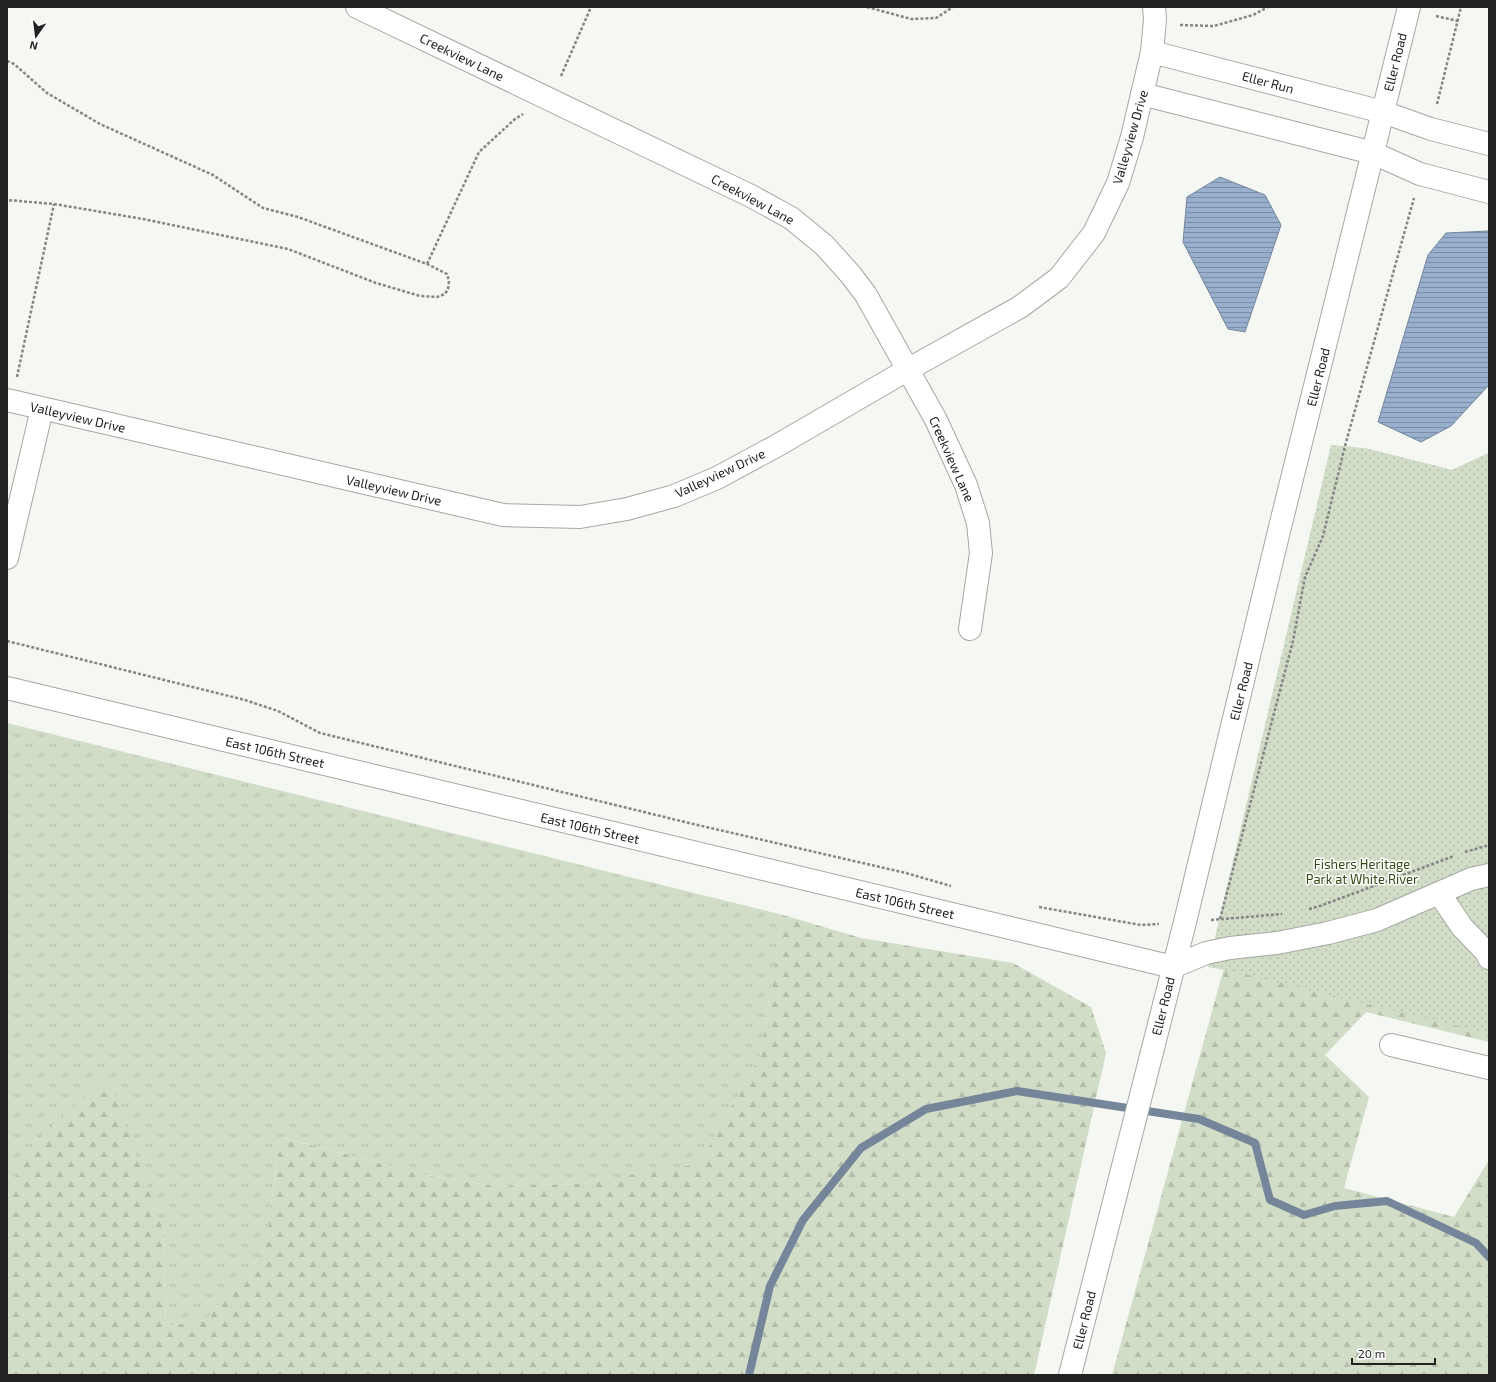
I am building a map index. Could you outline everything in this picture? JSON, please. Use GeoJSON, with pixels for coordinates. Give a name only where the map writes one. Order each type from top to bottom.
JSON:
{"type":"FeatureCollection","features":[{"type":"Feature","properties":{"kind":"street","name":"Creekview Lane"},"geometry":{"type":"LineString","coordinates":[[357,7],[751,196],[792,218],[824,245],[851,274],[866,295],[936,420],[966,485],[978,523],[981,553],[970,629]]}},
{"type":"Feature","properties":{"kind":"street","name":"Eller Road"},"geometry":{"type":"LineString","coordinates":[[1070,1375],[1153,1049],[1409,7]]}},
{"type":"Feature","properties":{"kind":"street","name":"Valleyview Drive"},"geometry":{"type":"LineString","coordinates":[[10,401],[503,515],[580,516],[627,509],[667,498],[717,478],[778,445],[907,370],[1020,307],[1059,278],[1094,233],[1118,183],[1152,52],[1155,13]]}},
{"type":"Feature","properties":{"kind":"street","name":"Eller Run"},"geometry":{"type":"LineString","coordinates":[[1152,52],[1383,112],[1431,129],[1489,144]]}},
{"type":"Feature","properties":{"kind":"street"},"geometry":{"type":"LineString","coordinates":[[1142,94],[1373,152],[1420,174],[1489,192]]}},
{"type":"Feature","properties":{"kind":"street"},"geometry":{"type":"LineString","coordinates":[[7,558],[42,409]]}},
{"type":"Feature","properties":{"kind":"street","name":"East 106th Street"},"geometry":{"type":"LineString","coordinates":[[7,688],[1173,967]]}},
{"type":"Feature","properties":{"kind":"street"},"geometry":{"type":"LineString","coordinates":[[1173,967],[1206,953],[1230,948],[1321,935],[1370,922],[1471,879],[1489,875]]}},
{"type":"Feature","properties":{"kind":"street"},"geometry":{"type":"LineString","coordinates":[[1439,893],[1462,927],[1486,952],[1489,958]]}},
{"type":"Feature","properties":{"kind":"street"},"geometry":{"type":"LineString","coordinates":[[1392,1045],[1489,1068]]}},
{"type":"Feature","properties":{"kind":"path"},"geometry":{"type":"LineString","coordinates":[[427,264],[479,152],[515,119],[551,100],[591,7]]}},
{"type":"Feature","properties":{"kind":"path"},"geometry":{"type":"LineString","coordinates":[[867,7],[912,19],[936,18],[953,7]]}},
{"type":"Feature","properties":{"kind":"path"},"geometry":{"type":"LineString","coordinates":[[1155,13],[1178,25],[1214,26],[1253,15],[1268,7]]}},
{"type":"Feature","properties":{"kind":"path"},"geometry":{"type":"LineString","coordinates":[[1431,129],[1462,7]]}},
{"type":"Feature","properties":{"kind":"path"},"geometry":{"type":"LineString","coordinates":[[1436,16],[1458,21]]}},
{"type":"Feature","properties":{"kind":"path"},"geometry":{"type":"LineString","coordinates":[[7,60],[14,64],[47,93],[100,124],[213,175],[263,208],[298,218],[427,264],[447,274],[449,281],[448,289],[445,294],[437,297],[420,296],[376,282],[288,249],[143,219],[54,204],[7,200]]}},
{"type":"Feature","properties":{"kind":"path"},"geometry":{"type":"LineString","coordinates":[[1289,913],[1220,919],[1293,641],[1305,577],[1323,536],[1345,446],[1420,174]]}},
{"type":"Feature","properties":{"kind":"path"},"geometry":{"type":"LineString","coordinates":[[10,401],[54,204]]}},
{"type":"Feature","properties":{"kind":"path"},"geometry":{"type":"LineString","coordinates":[[7,641],[245,700],[278,711],[320,733],[690,823],[906,873],[957,887]]}},
{"type":"Feature","properties":{"kind":"path"},"geometry":{"type":"LineString","coordinates":[[1305,910],[1320,906],[1489,845]]}},
{"type":"Feature","properties":{"kind":"path"},"geometry":{"type":"LineString","coordinates":[[1031,905],[1141,925]]}},
{"type":"Feature","properties":{"kind":"green space","name":"Fishers Heritage Park at White River"},"geometry":{"type":"Polygon","coordinates":[[[1331,445],[1364,448],[1452,470],[1489,453],[1489,1034],[1253,976],[1208,967],[1331,445]]]}},
{"type":"Feature","properties":{"kind":"green space"},"geometry":{"type":"Polygon","coordinates":[[[1364,448],[1452,470],[1489,453],[1489,1042],[1366,1012],[1325,1055],[1369,1097],[1344,1188],[1454,1217],[1489,1160],[1489,1375],[1112,1375],[1244,895],[1364,448]]]}},
{"type":"Feature","properties":{"kind":"green space"},"geometry":{"type":"Polygon","coordinates":[[[7,723],[783,915],[760,1056],[699,1165],[575,1184],[494,1186],[425,1175],[280,1137],[265,1250],[206,1320],[166,1326],[163,1230],[7,1198],[7,723]]]}},
{"type":"Feature","properties":{"kind":"green space"},"geometry":{"type":"Polygon","coordinates":[[[783,915],[861,938],[1013,963],[1091,1007],[1106,1053],[1034,1375],[7,1375],[7,1198],[35,1140],[108,1075],[163,1230],[166,1326],[206,1320],[265,1250],[280,1137],[425,1175],[494,1186],[575,1184],[699,1164],[760,1056],[783,915]]]}},
{"type":"Feature","properties":{"kind":"water"},"geometry":{"type":"Polygon","coordinates":[[[1220,177],[1265,195],[1281,225],[1245,332],[1228,329],[1183,242],[1187,197],[1220,177]]]}},
{"type":"Feature","properties":{"kind":"water"},"geometry":{"type":"Polygon","coordinates":[[[1489,231],[1489,385],[1451,426],[1421,442],[1378,422],[1428,255],[1446,233],[1489,231]]]}},
{"type":"Feature","properties":{"kind":"waterway"},"geometry":{"type":"LineString","coordinates":[[749,1375],[770,1286],[803,1220],[861,1148],[926,1109],[1017,1091],[1199,1119],[1255,1143],[1270,1200],[1304,1215],[1335,1206],[1387,1201],[1476,1243],[1489,1257]]}}]}
